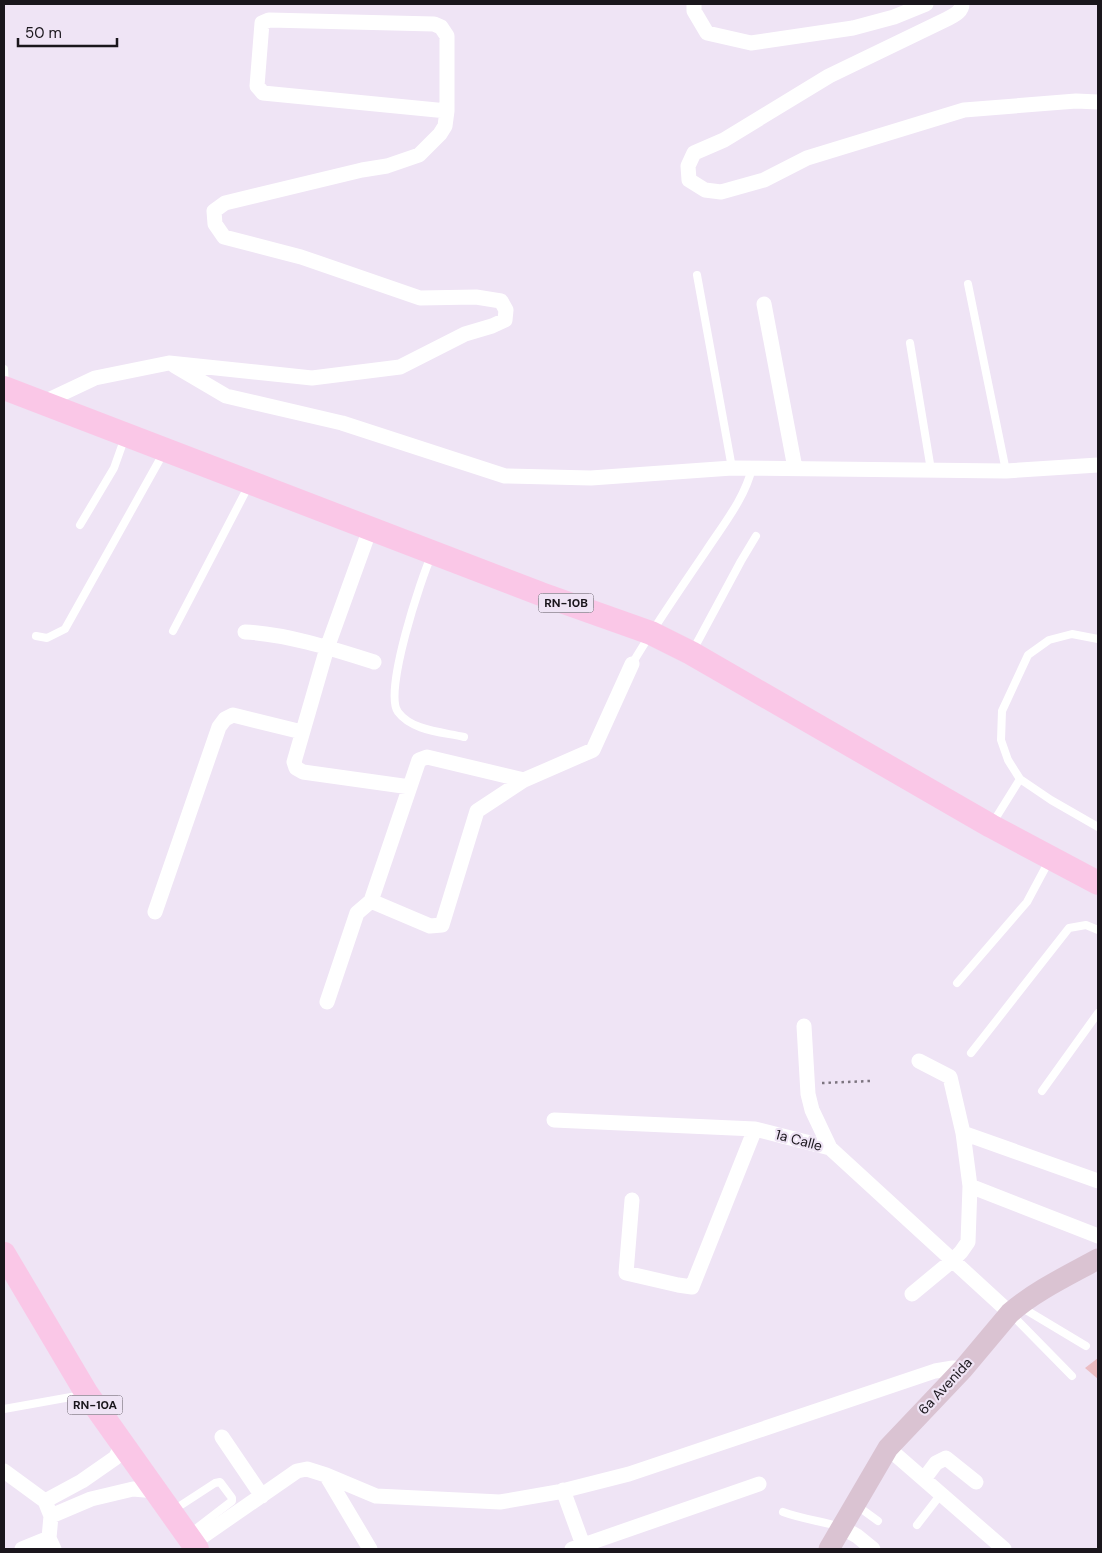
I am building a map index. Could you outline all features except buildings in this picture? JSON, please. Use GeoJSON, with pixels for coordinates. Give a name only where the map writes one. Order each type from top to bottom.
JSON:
{"type":"FeatureCollection","features":[{"type":"Feature","properties":{"kind":"main road","name":"RN-10B"},"geometry":{"type":"LineString","coordinates":[[4,382],[42,403],[540,594],[651,633],[691,653],[991,826],[1098,883]]}},
{"type":"Feature","properties":{"kind":"main road","name":"RN-10A"},"geometry":{"type":"LineString","coordinates":[[4,1254],[87,1394],[192,1543]]}},
{"type":"Feature","properties":{"kind":"street"},"geometry":{"type":"LineString","coordinates":[[694,4],[694,11],[707,33],[751,43],[853,28],[894,17],[926,4]]}},
{"type":"Feature","properties":{"kind":"street"},"geometry":{"type":"LineString","coordinates":[[962,4],[962,9],[947,19],[829,76],[724,140],[694,152],[688,166],[689,180],[705,190],[721,192],[764,180],[807,158],[964,110],[1076,101],[1098,102]]}},
{"type":"Feature","properties":{"kind":"street"},"geometry":{"type":"LineString","coordinates":[[42,403],[95,378],[169,363],[312,378],[390,368],[400,366],[465,334],[505,320],[506,310],[501,301],[476,297],[420,298],[301,256],[224,237],[215,224],[214,211],[225,202],[362,170],[387,166],[419,155],[440,134],[445,126],[447,111],[447,36],[441,27],[434,24],[269,20],[262,23],[257,86],[263,93],[447,111]]}},
{"type":"Feature","properties":{"kind":"street"},"geometry":{"type":"LineString","coordinates":[[764,304],[795,468]]}},
{"type":"Feature","properties":{"kind":"street"},"geometry":{"type":"LineString","coordinates":[[169,363],[226,396],[342,424],[505,476],[591,478],[732,468],[1006,471],[1098,465]]}},
{"type":"Feature","properties":{"kind":"street"},"geometry":{"type":"LineString","coordinates":[[370,529],[327,648],[294,762],[296,768],[303,772],[410,788]]}},
{"type":"Feature","properties":{"kind":"street"},"geometry":{"type":"LineString","coordinates":[[245,632],[263,633],[327,648],[374,662]]}},
{"type":"Feature","properties":{"kind":"street"},"geometry":{"type":"LineString","coordinates":[[371,901],[422,924],[442,926],[478,811],[524,780],[593,750],[632,664]]}},
{"type":"Feature","properties":{"kind":"street"},"geometry":{"type":"LineString","coordinates":[[155,912],[219,726],[225,718],[233,714],[302,732]]}},
{"type":"Feature","properties":{"kind":"street"},"geometry":{"type":"LineString","coordinates":[[328,1002],[357,913],[371,901],[419,760],[423,757],[524,780]]}},
{"type":"Feature","properties":{"kind":"street"},"geometry":{"type":"LineString","coordinates":[[804,1026],[807,1084],[812,1110],[830,1148]]}},
{"type":"Feature","properties":{"kind":"street"},"geometry":{"type":"LineString","coordinates":[[912,1294],[953,1260],[968,1242],[970,1186],[963,1133],[950,1077],[919,1061]]}},
{"type":"Feature","properties":{"kind":"street","name":"1a Calle"},"geometry":{"type":"LineString","coordinates":[[554,1120],[756,1129],[830,1148],[953,1260],[1015,1309]]}},
{"type":"Feature","properties":{"kind":"street"},"geometry":{"type":"LineString","coordinates":[[632,1200],[626,1273],[678,1286],[692,1287],[756,1129]]}},
{"type":"Feature","properties":{"kind":"street"},"geometry":{"type":"LineString","coordinates":[[963,1133],[1098,1181]]}},
{"type":"Feature","properties":{"kind":"street"},"geometry":{"type":"LineString","coordinates":[[970,1186],[1098,1236]]}},
{"type":"Feature","properties":{"kind":"street","name":"6a Avenida"},"geometry":{"type":"LineString","coordinates":[[829,1549],[888,1448],[1015,1309],[1069,1274],[1098,1259]]}},
{"type":"Feature","properties":{"kind":"street"},"geometry":{"type":"LineString","coordinates":[[192,1543],[297,1471],[307,1469],[326,1475],[376,1496],[500,1502],[563,1490],[629,1474],[935,1371],[952,1368],[962,1369]]}},
{"type":"Feature","properties":{"kind":"street"},"geometry":{"type":"LineString","coordinates":[[222,1436],[262,1496]]}},
{"type":"Feature","properties":{"kind":"street"},"geometry":{"type":"LineString","coordinates":[[45,1500],[115,1458],[123,1445]]}},
{"type":"Feature","properties":{"kind":"street"},"geometry":{"type":"LineString","coordinates":[[888,1448],[1004,1549]]}},
{"type":"Feature","properties":{"kind":"street"},"geometry":{"type":"LineString","coordinates":[[924,1479],[936,1463],[946,1458],[976,1482]]}},
{"type":"Feature","properties":{"kind":"street"},"geometry":{"type":"LineString","coordinates":[[4,1471],[45,1500],[52,1516],[52,1544],[22,1549]]}},
{"type":"Feature","properties":{"kind":"street"},"geometry":{"type":"LineString","coordinates":[[96,1471],[110,1494]]}},
{"type":"Feature","properties":{"kind":"street"},"geometry":{"type":"LineString","coordinates":[[326,1475],[370,1549]]}},
{"type":"Feature","properties":{"kind":"street"},"geometry":{"type":"LineString","coordinates":[[563,1490],[577,1547],[759,1484]]}},
{"type":"Feature","properties":{"kind":"street"},"geometry":{"type":"LineString","coordinates":[[52,1516],[91,1499],[110,1494],[133,1489],[156,1491]]}},
{"type":"Feature","properties":{"kind":"street"},"geometry":{"type":"LineString","coordinates":[[841,1527],[857,1536],[873,1549]]}},
{"type":"Feature","properties":{"kind":"lane"},"geometry":{"type":"LineString","coordinates":[[696,275],[732,468]]}},
{"type":"Feature","properties":{"kind":"lane"},"geometry":{"type":"LineString","coordinates":[[968,284],[1006,471]]}},
{"type":"Feature","properties":{"kind":"lane"},"geometry":{"type":"LineString","coordinates":[[910,344],[931,470]]}},
{"type":"Feature","properties":{"kind":"lane"},"geometry":{"type":"LineString","coordinates":[[80,525],[114,468],[126,435]]}},
{"type":"Feature","properties":{"kind":"lane"},"geometry":{"type":"LineString","coordinates":[[36,636],[47,638],[65,629],[165,450]]}},
{"type":"Feature","properties":{"kind":"lane"},"geometry":{"type":"LineString","coordinates":[[632,664],[729,516],[749,483],[752,468]]}},
{"type":"Feature","properties":{"kind":"lane"},"geometry":{"type":"LineString","coordinates":[[173,631],[250,483]]}},
{"type":"Feature","properties":{"kind":"lane"},"geometry":{"type":"LineString","coordinates":[[691,653],[756,536]]}},
{"type":"Feature","properties":{"kind":"lane"},"geometry":{"type":"LineString","coordinates":[[433,552],[423,572],[414,602],[398,666],[393,696],[397,711],[412,725],[464,737]]}},
{"type":"Feature","properties":{"kind":"lane"},"geometry":{"type":"LineString","coordinates":[[1098,639],[1072,634],[1049,640],[1028,655],[1002,711],[1002,740],[1008,760],[1020,779],[1051,800],[1098,827]]}},
{"type":"Feature","properties":{"kind":"lane"},"geometry":{"type":"LineString","coordinates":[[991,826],[1020,779]]}},
{"type":"Feature","properties":{"kind":"lane"},"geometry":{"type":"LineString","coordinates":[[957,983],[1027,902],[1051,858]]}},
{"type":"Feature","properties":{"kind":"lane"},"geometry":{"type":"LineString","coordinates":[[971,1053],[1069,928],[1086,925],[1098,930]]}},
{"type":"Feature","properties":{"kind":"lane"},"geometry":{"type":"LineString","coordinates":[[1042,1091],[1098,1013]]}},
{"type":"Feature","properties":{"kind":"lane"},"geometry":{"type":"LineString","coordinates":[[1015,1309],[1086,1346]]}},
{"type":"Feature","properties":{"kind":"lane"},"geometry":{"type":"LineString","coordinates":[[1015,1309],[1072,1376]]}},
{"type":"Feature","properties":{"kind":"lane"},"geometry":{"type":"LineString","coordinates":[[4,1409],[87,1394]]}},
{"type":"Feature","properties":{"kind":"lane"},"geometry":{"type":"LineString","coordinates":[[171,1512],[215,1483],[220,1482],[232,1498],[232,1501],[192,1543]]}},
{"type":"Feature","properties":{"kind":"lane"},"geometry":{"type":"LineString","coordinates":[[917,1525],[941,1494]]}},
{"type":"Feature","properties":{"kind":"lane"},"geometry":{"type":"LineString","coordinates":[[855,1504],[878,1521]]}},
{"type":"Feature","properties":{"kind":"lane"},"geometry":{"type":"LineString","coordinates":[[783,1512],[801,1519],[820,1520],[841,1527]]}},
{"type":"Feature","properties":{"kind":"path"},"geometry":{"type":"LineString","coordinates":[[807,1084],[870,1081]]}},
{"type":"Feature","properties":{"kind":"shaded area"},"geometry":{"type":"Polygon","coordinates":[[[1098,1358],[1098,1379],[1085,1368],[1098,1358]]]}}]}
